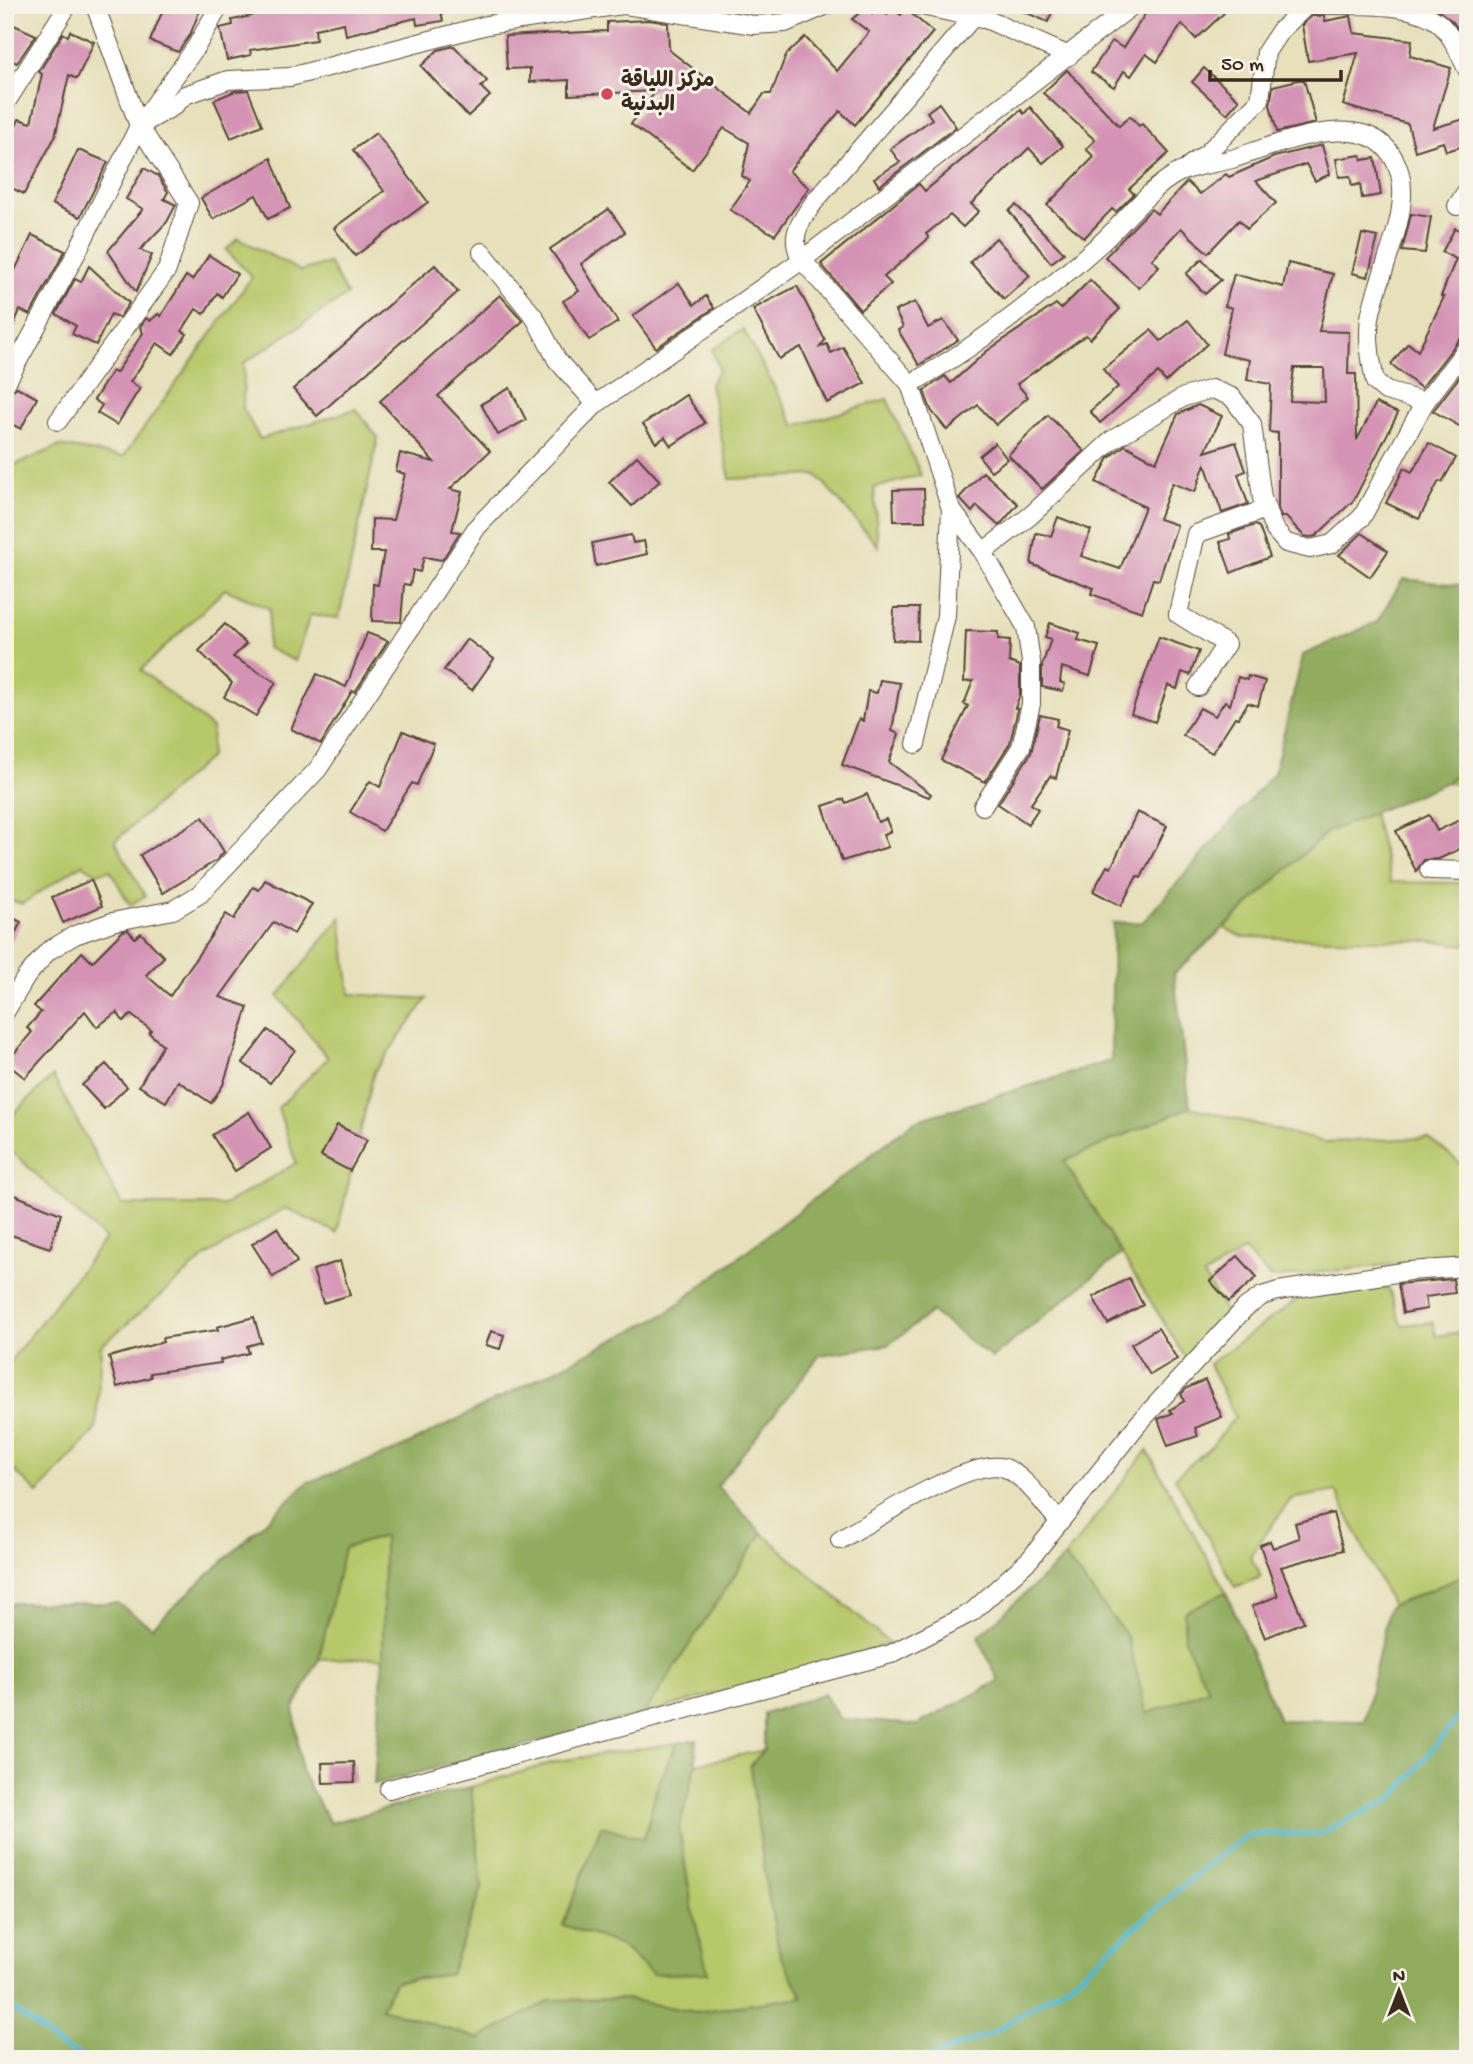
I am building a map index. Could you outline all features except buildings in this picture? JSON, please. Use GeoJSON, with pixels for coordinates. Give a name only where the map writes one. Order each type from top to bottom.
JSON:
{"type":"FeatureCollection","features":[{"type":"Feature","properties":{"kind":"street"},"geometry":{"type":"LineString","coordinates":[[5,104],[68,5]]}},
{"type":"Feature","properties":{"kind":"street"},"geometry":{"type":"LineString","coordinates":[[58,421],[167,270],[189,203],[139,126],[95,5]]}},
{"type":"Feature","properties":{"kind":"street"},"geometry":{"type":"LineString","coordinates":[[5,385],[76,254],[139,126],[196,47],[220,5]]}},
{"type":"Feature","properties":{"kind":"street"},"geometry":{"type":"LineString","coordinates":[[139,126],[174,106],[185,95],[229,80],[290,77],[487,25],[624,5],[754,25],[785,23],[827,5]]}},
{"type":"Feature","properties":{"kind":"street"},"geometry":{"type":"LineString","coordinates":[[917,5],[980,14],[1069,56]]}},
{"type":"Feature","properties":{"kind":"street"},"geometry":{"type":"LineString","coordinates":[[5,1012],[26,977],[48,951],[75,935],[111,922],[173,910],[200,894],[318,769],[477,527],[596,404],[802,260],[1133,5]]}},
{"type":"Feature","properties":{"kind":"street"},"geometry":{"type":"LineString","coordinates":[[910,384],[958,357],[1101,243],[1177,174],[1207,153],[1260,100],[1266,52],[1307,5]]}},
{"type":"Feature","properties":{"kind":"street"},"geometry":{"type":"LineString","coordinates":[[1312,5],[1406,8],[1439,23],[1456,46],[1468,71]]}},
{"type":"Feature","properties":{"kind":"street"},"geometry":{"type":"LineString","coordinates":[[980,14],[815,201],[795,230],[795,248],[802,260],[910,384],[951,509],[983,552],[1026,627],[1031,662],[1031,704],[1021,747],[983,806]]}},
{"type":"Feature","properties":{"kind":"street"},"geometry":{"type":"LineString","coordinates":[[1177,174],[1232,159],[1292,137],[1343,129],[1371,139],[1387,149],[1400,174],[1400,209],[1370,319],[1370,357],[1375,382],[1387,391],[1424,402]]}},
{"type":"Feature","properties":{"kind":"street"},"geometry":{"type":"LineString","coordinates":[[1457,205],[1468,189]]}},
{"type":"Feature","properties":{"kind":"street"},"geometry":{"type":"LineString","coordinates":[[482,252],[535,318],[557,360],[596,404]]}},
{"type":"Feature","properties":{"kind":"street"},"geometry":{"type":"LineString","coordinates":[[983,552],[1030,516],[1112,440],[1184,397],[1212,389],[1232,397],[1252,424],[1266,509],[1274,529],[1286,543],[1310,549],[1332,544],[1362,517],[1424,402],[1468,347]]}},
{"type":"Feature","properties":{"kind":"street"},"geometry":{"type":"LineString","coordinates":[[916,744],[946,617],[951,509]]}},
{"type":"Feature","properties":{"kind":"street"},"geometry":{"type":"LineString","coordinates":[[1198,687],[1226,644],[1178,614],[1196,534],[1266,509]]}},
{"type":"Feature","properties":{"kind":"street"},"geometry":{"type":"LineString","coordinates":[[1429,870],[1468,871]]}},
{"type":"Feature","properties":{"kind":"street"},"geometry":{"type":"LineString","coordinates":[[389,1789],[891,1654],[972,1612],[1030,1559],[1138,1424],[1180,1381],[1223,1330],[1262,1296],[1409,1271],[1468,1268]]}},
{"type":"Feature","properties":{"kind":"street"},"geometry":{"type":"LineString","coordinates":[[840,1540],[904,1503],[967,1473],[990,1466],[1004,1468],[1017,1476],[1059,1521]]}},
{"type":"Feature","properties":{"kind":"green space"},"geometry":{"type":"Polygon","coordinates":[[[238,238],[300,271],[329,263],[347,295],[244,363],[243,409],[260,439],[356,409],[378,438],[339,618],[310,615],[295,661],[267,648],[270,609],[225,589],[141,670],[212,728],[210,757],[115,841],[145,896],[130,905],[110,870],[96,873],[82,864],[22,904],[5,899],[5,469],[60,446],[123,457],[252,277],[226,250],[238,238]]]}},
{"type":"Feature","properties":{"kind":"green space"},"geometry":{"type":"Polygon","coordinates":[[[743,329],[795,426],[887,399],[921,475],[874,488],[878,546],[817,475],[730,479],[710,384],[719,369],[712,350],[743,329]]]}},
{"type":"Feature","properties":{"kind":"green space"},"geometry":{"type":"Polygon","coordinates":[[[1403,579],[1468,586],[1468,764],[1447,782],[1327,832],[1174,974],[1190,1107],[1064,1161],[1121,1254],[992,1358],[932,1312],[888,1345],[820,1355],[717,1486],[762,1533],[644,1714],[374,1784],[383,1658],[384,1536],[344,1548],[319,1659],[294,1708],[301,1771],[330,1823],[471,1787],[482,1888],[450,1974],[396,1981],[381,2008],[479,2039],[551,2000],[625,1999],[695,2012],[803,1997],[780,1955],[767,1889],[750,1766],[764,1750],[764,1714],[824,1694],[840,1719],[917,1725],[999,1681],[978,1637],[1065,1557],[1127,1636],[1147,1714],[1208,1689],[1185,1640],[1184,1612],[1226,1592],[1279,1720],[1364,1721],[1389,1607],[1468,1574],[1468,2059],[1049,2059],[1011,2053],[1007,2059],[5,2059],[5,1609],[12,1603],[117,1603],[152,1627],[308,1482],[395,1451],[665,1314],[915,1121],[1111,1061],[1113,923],[1143,922],[1274,773],[1303,655],[1377,622],[1403,579]]]}},
{"type":"Feature","properties":{"kind":"green space"},"geometry":{"type":"Polygon","coordinates":[[[1468,764],[1468,787],[1447,782],[1468,764]]]}},
{"type":"Feature","properties":{"kind":"green space"},"geometry":{"type":"Polygon","coordinates":[[[1373,813],[1391,882],[1468,883],[1468,945],[1430,941],[1242,937],[1224,928],[1327,832],[1373,813]]]}},
{"type":"Feature","properties":{"kind":"green space"},"geometry":{"type":"Polygon","coordinates":[[[341,917],[350,994],[427,999],[374,1072],[337,1233],[285,1208],[208,1255],[101,1346],[96,1429],[38,1493],[5,1462],[5,1368],[105,1239],[5,1145],[5,1122],[53,1076],[122,1205],[224,1205],[296,1163],[278,1108],[328,1058],[278,996],[341,917]]]}},
{"type":"Feature","properties":{"kind":"green space"},"geometry":{"type":"Polygon","coordinates":[[[1190,1107],[1324,1142],[1428,1138],[1467,1168],[1468,1256],[1271,1278],[1244,1250],[1204,1276],[1227,1314],[1187,1360],[1064,1161],[1190,1107]]]}},
{"type":"Feature","properties":{"kind":"green space"},"geometry":{"type":"Polygon","coordinates":[[[1389,1288],[1401,1325],[1433,1322],[1436,1336],[1468,1331],[1468,1574],[1392,1606],[1336,1491],[1291,1499],[1250,1556],[1261,1577],[1235,1587],[1175,1477],[1211,1447],[1235,1417],[1209,1364],[1301,1297],[1389,1288]]]}},
{"type":"Feature","properties":{"kind":"green space"},"geometry":{"type":"Polygon","coordinates":[[[1147,1450],[1226,1592],[1184,1612],[1185,1640],[1209,1689],[1147,1714],[1127,1636],[1065,1557],[1147,1450]]]}},
{"type":"Feature","properties":{"kind":"green space"},"geometry":{"type":"Polygon","coordinates":[[[762,1533],[890,1644],[644,1714],[762,1533]]]}},
{"type":"Feature","properties":{"kind":"green space"},"geometry":{"type":"Polygon","coordinates":[[[385,1536],[383,1658],[319,1659],[344,1548],[385,1536]]]}},
{"type":"Feature","properties":{"kind":"green space"},"geometry":{"type":"Polygon","coordinates":[[[696,1739],[696,1764],[679,1829],[693,1912],[708,1973],[653,1974],[619,1944],[563,1925],[601,1826],[644,1839],[657,1787],[677,1743],[696,1739]]]}},
{"type":"Feature","properties":{"kind":"green space"},"geometry":{"type":"Polygon","coordinates":[[[677,1743],[657,1787],[644,1839],[563,1925],[619,1944],[653,1974],[707,1973],[694,1917],[679,1828],[696,1764],[764,1750],[750,1766],[767,1889],[780,1955],[804,1997],[695,2012],[625,1999],[551,2000],[479,2039],[381,2008],[396,1981],[450,1974],[482,1888],[471,1787],[558,1761],[677,1743]]]}},
{"type":"Feature","properties":{"kind":"waterway"},"geometry":{"type":"LineString","coordinates":[[925,2059],[994,2032],[1072,1982],[1201,1870],[1249,1834],[1319,1834],[1393,1798],[1468,1705]]}},
{"type":"Feature","properties":{"kind":"waterway"},"geometry":{"type":"LineString","coordinates":[[5,2002],[60,2046],[88,2059]]}},
{"type":"Feature","properties":{"kind":"place","name":"مركز اللياقة البدنية"},"geometry":{"type":"Point","coordinates":[607,94]}}]}
